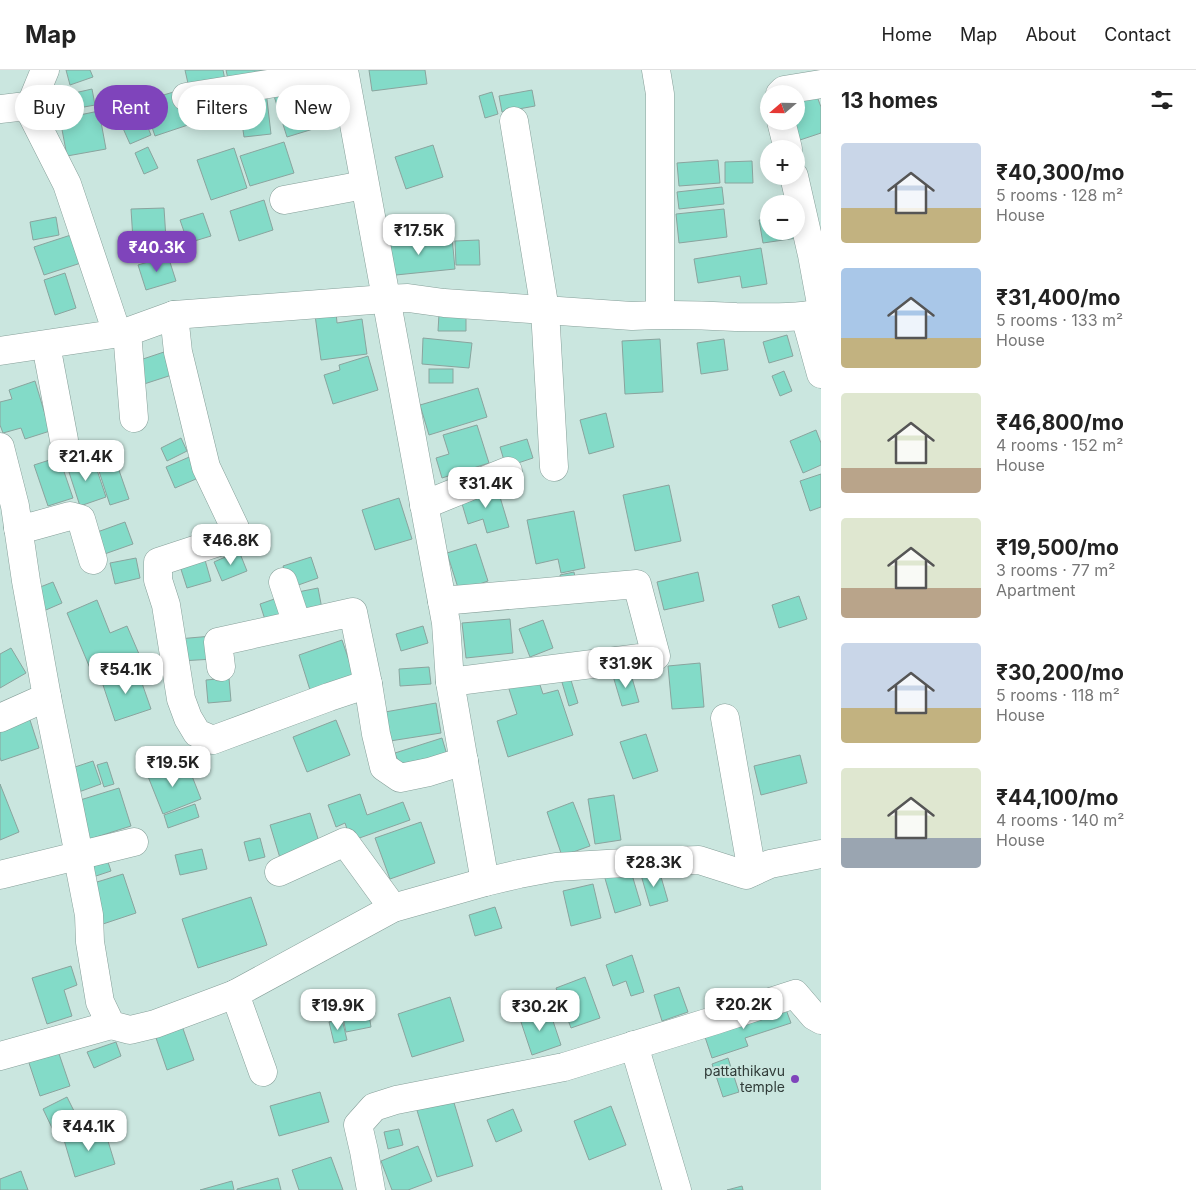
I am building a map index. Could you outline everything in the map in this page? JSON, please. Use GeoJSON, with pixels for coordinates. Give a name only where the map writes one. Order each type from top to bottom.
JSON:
{"type":"FeatureCollection","features":[{"type":"Feature","properties":{"kind":"street"},"geometry":{"type":"LineString","coordinates":[[39,85],[45,70]]}},
{"type":"Feature","properties":{"kind":"street"},"geometry":{"type":"LineString","coordinates":[[656,70],[660,94],[660,314]]}},
{"type":"Feature","properties":{"kind":"street"},"geometry":{"type":"LineString","coordinates":[[259,85],[344,71],[446,623],[450,682],[485,882]]}},
{"type":"Feature","properties":{"kind":"street"},"geometry":{"type":"LineString","coordinates":[[805,87],[821,84]]}},
{"type":"Feature","properties":{"kind":"street"},"geometry":{"type":"LineString","coordinates":[[0,109],[15,107]]}},
{"type":"Feature","properties":{"kind":"street"},"geometry":{"type":"LineString","coordinates":[[514,121],[545,310],[554,467]]}},
{"type":"Feature","properties":{"kind":"street"},"geometry":{"type":"LineString","coordinates":[[40,130],[67,184],[122,332],[134,418]]}},
{"type":"Feature","properties":{"kind":"street"},"geometry":{"type":"LineString","coordinates":[[284,200],[364,185]]}},
{"type":"Feature","properties":{"kind":"street"},"geometry":{"type":"LineString","coordinates":[[796,185],[812,255],[821,374]]}},
{"type":"Feature","properties":{"kind":"street"},"geometry":{"type":"LineString","coordinates":[[0,351],[122,332],[174,315],[385,299],[408,298],[444,303],[632,316],[660,314],[756,317],[816,311]]}},
{"type":"Feature","properties":{"kind":"street"},"geometry":{"type":"LineString","coordinates":[[174,315],[178,352],[206,467],[235,528],[231,538],[158,562],[158,580],[166,605],[181,699],[188,718],[197,733],[213,740],[368,684]]}},
{"type":"Feature","properties":{"kind":"street"},"geometry":{"type":"LineString","coordinates":[[46,345],[64,440]]}},
{"type":"Feature","properties":{"kind":"street"},"geometry":{"type":"LineString","coordinates":[[0,447],[15,506],[26,581],[47,697],[79,855],[100,1002],[111,1025]]}},
{"type":"Feature","properties":{"kind":"street"},"geometry":{"type":"LineString","coordinates":[[424,505],[508,471]]}},
{"type":"Feature","properties":{"kind":"street"},"geometry":{"type":"LineString","coordinates":[[18,528],[34,526],[70,516],[81,519],[93,560]]}},
{"type":"Feature","properties":{"kind":"street"},"geometry":{"type":"LineString","coordinates":[[283,582],[297,624]]}},
{"type":"Feature","properties":{"kind":"street"},"geometry":{"type":"LineString","coordinates":[[442,601],[636,584],[656,656],[450,682]]}},
{"type":"Feature","properties":{"kind":"street"},"geometry":{"type":"LineString","coordinates":[[221,667],[218,642],[354,612],[376,734],[384,767],[400,778],[430,772],[464,761]]}},
{"type":"Feature","properties":{"kind":"street"},"geometry":{"type":"LineString","coordinates":[[0,718],[47,697]]}},
{"type":"Feature","properties":{"kind":"street"},"geometry":{"type":"LineString","coordinates":[[726,718],[752,872]]}},
{"type":"Feature","properties":{"kind":"street"},"geometry":{"type":"LineString","coordinates":[[0,875],[134,842]]}},
{"type":"Feature","properties":{"kind":"street"},"geometry":{"type":"LineString","coordinates":[[279,872],[345,842],[393,908]]}},
{"type":"Feature","properties":{"kind":"street"},"geometry":{"type":"LineString","coordinates":[[0,1056],[111,1025],[130,1030],[155,1024],[235,994],[393,908],[485,882],[556,867],[699,860],[746,874],[770,864],[821,854]]}},
{"type":"Feature","properties":{"kind":"street"},"geometry":{"type":"LineString","coordinates":[[235,994],[264,1072]]}},
{"type":"Feature","properties":{"kind":"street"},"geometry":{"type":"LineString","coordinates":[[370,1190],[358,1125],[374,1107],[396,1100],[564,1067],[795,994],[814,1016],[821,1020]]}},
{"type":"Feature","properties":{"kind":"street"},"geometry":{"type":"LineString","coordinates":[[634,1045],[677,1190]]}},
{"type":"Feature","properties":{"kind":"building"},"geometry":{"type":"Polygon","coordinates":[[[66,70],[90,70],[93,77],[70,85],[66,70]]]}},
{"type":"Feature","properties":{"kind":"building"},"geometry":{"type":"Polygon","coordinates":[[[185,70],[223,70],[225,80],[202,85],[188,85],[185,70]]]}},
{"type":"Feature","properties":{"kind":"building"},"geometry":{"type":"Polygon","coordinates":[[[226,70],[264,70],[228,79],[226,70]]]}},
{"type":"Feature","properties":{"kind":"building"},"geometry":{"type":"Polygon","coordinates":[[[369,70],[425,70],[427,84],[372,91],[369,70]]]}},
{"type":"Feature","properties":{"kind":"building"},"geometry":{"type":"Polygon","coordinates":[[[92,89],[94,105],[84,107],[84,91],[92,89]]]}},
{"type":"Feature","properties":{"kind":"building"},"geometry":{"type":"Polygon","coordinates":[[[532,90],[535,106],[502,112],[499,96],[532,90]]]}},
{"type":"Feature","properties":{"kind":"building"},"geometry":{"type":"Polygon","coordinates":[[[177,91],[178,94],[178,128],[155,136],[153,130],[168,130],[168,94],[177,91]]]}},
{"type":"Feature","properties":{"kind":"building"},"geometry":{"type":"Polygon","coordinates":[[[266,91],[271,134],[244,137],[243,130],[266,130],[266,91]]]}},
{"type":"Feature","properties":{"kind":"building"},"geometry":{"type":"Polygon","coordinates":[[[815,91],[821,107],[821,133],[797,140],[794,130],[805,130],[805,94],[815,91]]]}},
{"type":"Feature","properties":{"kind":"building"},"geometry":{"type":"Polygon","coordinates":[[[492,92],[498,114],[485,118],[479,96],[492,92]]]}},
{"type":"Feature","properties":{"kind":"building"},"geometry":{"type":"Polygon","coordinates":[[[94,112],[94,130],[102,130],[106,149],[67,156],[62,130],[84,130],[84,114],[94,112]]]}},
{"type":"Feature","properties":{"kind":"building"},"geometry":{"type":"Polygon","coordinates":[[[124,130],[149,130],[151,135],[130,144],[124,130]]]}},
{"type":"Feature","properties":{"kind":"building"},"geometry":{"type":"Polygon","coordinates":[[[285,130],[310,130],[287,137],[285,130]]]}},
{"type":"Feature","properties":{"kind":"building"},"geometry":{"type":"Polygon","coordinates":[[[284,142],[294,173],[250,186],[240,156],[284,142]]]}},
{"type":"Feature","properties":{"kind":"building"},"geometry":{"type":"Polygon","coordinates":[[[433,145],[443,177],[406,189],[395,157],[433,145]]]}},
{"type":"Feature","properties":{"kind":"building"},"geometry":{"type":"Polygon","coordinates":[[[148,147],[158,168],[144,174],[135,153],[148,147]]]}},
{"type":"Feature","properties":{"kind":"building"},"geometry":{"type":"Polygon","coordinates":[[[234,148],[247,188],[211,200],[197,160],[234,148]]]}},
{"type":"Feature","properties":{"kind":"building"},"geometry":{"type":"Polygon","coordinates":[[[718,160],[720,183],[679,186],[677,163],[718,160]]]}},
{"type":"Feature","properties":{"kind":"building"},"geometry":{"type":"Polygon","coordinates":[[[752,161],[753,183],[725,183],[725,162],[752,161]]]}},
{"type":"Feature","properties":{"kind":"building"},"geometry":{"type":"Polygon","coordinates":[[[722,187],[724,204],[679,209],[677,192],[722,187]]]}},
{"type":"Feature","properties":{"kind":"building"},"geometry":{"type":"Polygon","coordinates":[[[264,200],[273,230],[239,241],[230,211],[264,200]]]}},
{"type":"Feature","properties":{"kind":"building"},"geometry":{"type":"Polygon","coordinates":[[[164,208],[166,239],[133,240],[131,209],[164,208]]]}},
{"type":"Feature","properties":{"kind":"building"},"geometry":{"type":"Polygon","coordinates":[[[724,209],[727,237],[679,243],[676,214],[724,209]]]}},
{"type":"Feature","properties":{"kind":"building"},"geometry":{"type":"Polygon","coordinates":[[[203,213],[211,236],[188,243],[180,220],[203,213]]]}},
{"type":"Feature","properties":{"kind":"building"},"geometry":{"type":"Polygon","coordinates":[[[56,217],[59,235],[33,240],[30,222],[56,217]]]}},
{"type":"Feature","properties":{"kind":"building"},"geometry":{"type":"Polygon","coordinates":[[[77,233],[87,261],[44,275],[34,247],[77,233]]]}},
{"type":"Feature","properties":{"kind":"building"},"geometry":{"type":"Polygon","coordinates":[[[452,237],[455,269],[386,276],[383,244],[452,237]]]}},
{"type":"Feature","properties":{"kind":"building"},"geometry":{"type":"Polygon","coordinates":[[[479,240],[480,265],[456,265],[455,241],[479,240]]]}},
{"type":"Feature","properties":{"kind":"building"},"geometry":{"type":"Polygon","coordinates":[[[762,240],[783,240],[763,243],[762,240]]]}},
{"type":"Feature","properties":{"kind":"building"},"geometry":{"type":"Polygon","coordinates":[[[761,248],[767,284],[742,288],[740,276],[698,283],[694,259],[761,248]]]}},
{"type":"Feature","properties":{"kind":"building"},"geometry":{"type":"Polygon","coordinates":[[[168,256],[176,281],[146,290],[138,265],[168,256]]]}},
{"type":"Feature","properties":{"kind":"building"},"geometry":{"type":"Polygon","coordinates":[[[65,273],[76,308],[55,315],[44,280],[65,273]]]}},
{"type":"Feature","properties":{"kind":"building"},"geometry":{"type":"Polygon","coordinates":[[[336,312],[337,323],[362,319],[367,354],[321,360],[315,315],[336,312]]]}},
{"type":"Feature","properties":{"kind":"building"},"geometry":{"type":"Polygon","coordinates":[[[439,314],[466,315],[466,331],[438,331],[439,314]]]}},
{"type":"Feature","properties":{"kind":"building"},"geometry":{"type":"Polygon","coordinates":[[[787,335],[793,356],[769,363],[763,342],[787,335]]]}},
{"type":"Feature","properties":{"kind":"building"},"geometry":{"type":"Polygon","coordinates":[[[423,338],[472,343],[469,368],[422,364],[423,338]]]}},
{"type":"Feature","properties":{"kind":"building"},"geometry":{"type":"Polygon","coordinates":[[[660,339],[663,392],[625,394],[622,341],[660,339]]]}},
{"type":"Feature","properties":{"kind":"building"},"geometry":{"type":"Polygon","coordinates":[[[724,339],[728,370],[701,374],[697,343],[724,339]]]}},
{"type":"Feature","properties":{"kind":"building"},"geometry":{"type":"Polygon","coordinates":[[[170,350],[178,373],[141,385],[134,362],[170,350]]]}},
{"type":"Feature","properties":{"kind":"building"},"geometry":{"type":"Polygon","coordinates":[[[368,356],[378,390],[333,404],[324,375],[340,370],[339,365],[368,356]]]}},
{"type":"Feature","properties":{"kind":"building"},"geometry":{"type":"Polygon","coordinates":[[[429,369],[453,369],[453,383],[429,383],[429,369]]]}},
{"type":"Feature","properties":{"kind":"building"},"geometry":{"type":"Polygon","coordinates":[[[784,371],[792,391],[780,396],[772,376],[784,371]]]}},
{"type":"Feature","properties":{"kind":"building"},"geometry":{"type":"Polygon","coordinates":[[[35,381],[50,431],[25,439],[21,428],[3,433],[0,425],[0,402],[12,399],[9,390],[35,381]]]}},
{"type":"Feature","properties":{"kind":"building"},"geometry":{"type":"Polygon","coordinates":[[[478,388],[487,417],[429,435],[420,405],[478,388]]]}},
{"type":"Feature","properties":{"kind":"building"},"geometry":{"type":"Polygon","coordinates":[[[606,413],[614,447],[589,454],[580,420],[606,413]]]}},
{"type":"Feature","properties":{"kind":"building"},"geometry":{"type":"Polygon","coordinates":[[[477,425],[489,463],[442,478],[436,458],[449,454],[443,435],[477,425]]]}},
{"type":"Feature","properties":{"kind":"building"},"geometry":{"type":"Polygon","coordinates":[[[816,430],[821,443],[821,465],[803,473],[790,441],[816,430]]]}},
{"type":"Feature","properties":{"kind":"building"},"geometry":{"type":"Polygon","coordinates":[[[181,438],[187,451],[167,461],[161,448],[181,438]]]}},
{"type":"Feature","properties":{"kind":"building"},"geometry":{"type":"Polygon","coordinates":[[[527,439],[533,458],[506,467],[500,447],[527,439]]]}},
{"type":"Feature","properties":{"kind":"building"},"geometry":{"type":"Polygon","coordinates":[[[113,453],[129,499],[110,505],[95,459],[113,453]]]}},
{"type":"Feature","properties":{"kind":"building"},"geometry":{"type":"Polygon","coordinates":[[[194,455],[203,476],[175,488],[166,467],[194,455]]]}},
{"type":"Feature","properties":{"kind":"building"},"geometry":{"type":"Polygon","coordinates":[[[59,457],[73,498],[48,506],[34,465],[59,457]]]}},
{"type":"Feature","properties":{"kind":"building"},"geometry":{"type":"Polygon","coordinates":[[[93,458],[106,497],[80,506],[67,466],[93,458]]]}},
{"type":"Feature","properties":{"kind":"building"},"geometry":{"type":"Polygon","coordinates":[[[821,474],[821,507],[810,511],[800,481],[821,474]]]}},
{"type":"Feature","properties":{"kind":"building"},"geometry":{"type":"Polygon","coordinates":[[[669,485],[681,541],[635,551],[623,495],[669,485]]]}},
{"type":"Feature","properties":{"kind":"building"},"geometry":{"type":"Polygon","coordinates":[[[497,487],[509,527],[487,533],[483,519],[468,524],[460,497],[497,487]]]}},
{"type":"Feature","properties":{"kind":"building"},"geometry":{"type":"Polygon","coordinates":[[[399,498],[412,539],[375,550],[362,510],[399,498]]]}},
{"type":"Feature","properties":{"kind":"building"},"geometry":{"type":"Polygon","coordinates":[[[574,511],[585,568],[561,573],[558,559],[536,564],[527,520],[574,511]]]}},
{"type":"Feature","properties":{"kind":"building"},"geometry":{"type":"Polygon","coordinates":[[[125,522],[133,544],[96,557],[89,535],[125,522]]]}},
{"type":"Feature","properties":{"kind":"building"},"geometry":{"type":"Polygon","coordinates":[[[476,544],[488,581],[459,591],[447,553],[476,544]]]}},
{"type":"Feature","properties":{"kind":"building"},"geometry":{"type":"Polygon","coordinates":[[[239,551],[247,571],[222,581],[214,562],[239,551]]]}},
{"type":"Feature","properties":{"kind":"building"},"geometry":{"type":"Polygon","coordinates":[[[203,553],[211,581],[187,588],[178,560],[203,553]]]}},
{"type":"Feature","properties":{"kind":"building"},"geometry":{"type":"Polygon","coordinates":[[[311,557],[318,578],[290,588],[283,566],[311,557]]]}},
{"type":"Feature","properties":{"kind":"building"},"geometry":{"type":"Polygon","coordinates":[[[136,558],[140,578],[115,584],[110,563],[136,558]]]}},
{"type":"Feature","properties":{"kind":"building"},"geometry":{"type":"Polygon","coordinates":[[[574,572],[576,583],[562,586],[560,575],[574,572]]]}},
{"type":"Feature","properties":{"kind":"building"},"geometry":{"type":"Polygon","coordinates":[[[698,572],[704,601],[664,610],[657,582],[698,572]]]}},
{"type":"Feature","properties":{"kind":"building"},"geometry":{"type":"Polygon","coordinates":[[[53,582],[62,603],[39,613],[30,591],[53,582]]]}},
{"type":"Feature","properties":{"kind":"building"},"geometry":{"type":"Polygon","coordinates":[[[318,588],[323,614],[299,619],[293,593],[318,588]]]}},
{"type":"Feature","properties":{"kind":"building"},"geometry":{"type":"Polygon","coordinates":[[[283,596],[290,618],[267,626],[260,604],[283,596]]]}},
{"type":"Feature","properties":{"kind":"building"},"geometry":{"type":"Polygon","coordinates":[[[799,596],[807,619],[779,628],[772,605],[799,596]]]}},
{"type":"Feature","properties":{"kind":"building"},"geometry":{"type":"Polygon","coordinates":[[[97,600],[110,633],[127,626],[139,654],[92,673],[67,613],[97,600]]]}},
{"type":"Feature","properties":{"kind":"building"},"geometry":{"type":"Polygon","coordinates":[[[510,619],[513,653],[466,658],[462,623],[510,619]]]}},
{"type":"Feature","properties":{"kind":"building"},"geometry":{"type":"Polygon","coordinates":[[[543,620],[553,648],[530,657],[519,629],[543,620]]]}},
{"type":"Feature","properties":{"kind":"building"},"geometry":{"type":"Polygon","coordinates":[[[423,626],[428,643],[401,651],[396,634],[423,626]]]}},
{"type":"Feature","properties":{"kind":"building"},"geometry":{"type":"Polygon","coordinates":[[[212,636],[214,659],[180,661],[178,639],[212,636]]]}},
{"type":"Feature","properties":{"kind":"building"},"geometry":{"type":"Polygon","coordinates":[[[342,640],[354,675],[310,690],[299,655],[342,640]]]}},
{"type":"Feature","properties":{"kind":"building"},"geometry":{"type":"Polygon","coordinates":[[[11,648],[26,673],[0,688],[0,654],[11,648]]]}},
{"type":"Feature","properties":{"kind":"building"},"geometry":{"type":"Polygon","coordinates":[[[700,663],[704,707],[672,709],[668,666],[700,663]]]}},
{"type":"Feature","properties":{"kind":"building"},"geometry":{"type":"Polygon","coordinates":[[[429,667],[431,684],[400,686],[399,669],[429,667]]]}},
{"type":"Feature","properties":{"kind":"building"},"geometry":{"type":"Polygon","coordinates":[[[137,669],[151,709],[115,721],[102,682],[137,669]]]}},
{"type":"Feature","properties":{"kind":"building"},"geometry":{"type":"Polygon","coordinates":[[[630,671],[639,702],[622,706],[613,676],[630,671]]]}},
{"type":"Feature","properties":{"kind":"building"},"geometry":{"type":"Polygon","coordinates":[[[537,676],[543,694],[558,690],[573,735],[508,757],[497,721],[517,714],[508,686],[537,676]]]}},
{"type":"Feature","properties":{"kind":"building"},"geometry":{"type":"Polygon","coordinates":[[[570,677],[578,703],[569,706],[561,679],[570,677]]]}},
{"type":"Feature","properties":{"kind":"building"},"geometry":{"type":"Polygon","coordinates":[[[229,678],[231,701],[208,703],[206,680],[229,678]]]}},
{"type":"Feature","properties":{"kind":"building"},"geometry":{"type":"Polygon","coordinates":[[[436,703],[441,733],[390,741],[385,712],[436,703]]]}},
{"type":"Feature","properties":{"kind":"building"},"geometry":{"type":"Polygon","coordinates":[[[29,717],[39,748],[1,761],[0,726],[29,717]]]}},
{"type":"Feature","properties":{"kind":"building"},"geometry":{"type":"Polygon","coordinates":[[[336,720],[350,755],[307,772],[293,737],[336,720]]]}},
{"type":"Feature","properties":{"kind":"building"},"geometry":{"type":"Polygon","coordinates":[[[646,734],[658,771],[633,779],[620,742],[646,734]]]}},
{"type":"Feature","properties":{"kind":"building"},"geometry":{"type":"Polygon","coordinates":[[[442,738],[447,755],[401,770],[395,753],[442,738]]]}},
{"type":"Feature","properties":{"kind":"building"},"geometry":{"type":"Polygon","coordinates":[[[800,755],[807,783],[761,795],[754,766],[800,755]]]}},
{"type":"Feature","properties":{"kind":"building"},"geometry":{"type":"Polygon","coordinates":[[[93,761],[101,784],[76,793],[69,769],[93,761]]]}},
{"type":"Feature","properties":{"kind":"building"},"geometry":{"type":"Polygon","coordinates":[[[107,762],[114,784],[104,787],[97,765],[107,762]]]}},
{"type":"Feature","properties":{"kind":"building"},"geometry":{"type":"Polygon","coordinates":[[[178,762],[182,773],[190,771],[201,799],[163,814],[147,774],[178,762]]]}},
{"type":"Feature","properties":{"kind":"building"},"geometry":{"type":"Polygon","coordinates":[[[0,784],[19,832],[0,840],[0,784]]]}},
{"type":"Feature","properties":{"kind":"building"},"geometry":{"type":"Polygon","coordinates":[[[119,788],[131,826],[90,839],[77,801],[119,788]]]}},
{"type":"Feature","properties":{"kind":"building"},"geometry":{"type":"Polygon","coordinates":[[[360,794],[367,815],[403,802],[410,820],[351,841],[345,823],[336,827],[328,805],[360,794]]]}},
{"type":"Feature","properties":{"kind":"building"},"geometry":{"type":"Polygon","coordinates":[[[614,795],[621,840],[595,844],[588,799],[614,795]]]}},
{"type":"Feature","properties":{"kind":"building"},"geometry":{"type":"Polygon","coordinates":[[[573,802],[590,846],[562,856],[547,812],[573,802]]]}},
{"type":"Feature","properties":{"kind":"building"},"geometry":{"type":"Polygon","coordinates":[[[195,804],[199,817],[168,828],[164,815],[195,804]]]}},
{"type":"Feature","properties":{"kind":"building"},"geometry":{"type":"Polygon","coordinates":[[[310,813],[320,845],[280,858],[270,825],[310,813]]]}},
{"type":"Feature","properties":{"kind":"building"},"geometry":{"type":"Polygon","coordinates":[[[421,822],[435,863],[390,879],[375,838],[421,822]]]}},
{"type":"Feature","properties":{"kind":"building"},"geometry":{"type":"Polygon","coordinates":[[[260,838],[265,857],[249,861],[244,842],[260,838]]]}},
{"type":"Feature","properties":{"kind":"building"},"geometry":{"type":"Polygon","coordinates":[[[202,849],[207,869],[180,875],[175,855],[202,849]]]}},
{"type":"Feature","properties":{"kind":"building"},"geometry":{"type":"Polygon","coordinates":[[[104,850],[111,871],[87,879],[80,857],[104,850]]]}},
{"type":"Feature","properties":{"kind":"building"},"geometry":{"type":"Polygon","coordinates":[[[630,868],[641,905],[615,913],[604,875],[630,868]]]}},
{"type":"Feature","properties":{"kind":"building"},"geometry":{"type":"Polygon","coordinates":[[[659,870],[668,901],[650,906],[641,875],[659,870]]]}},
{"type":"Feature","properties":{"kind":"building"},"geometry":{"type":"Polygon","coordinates":[[[123,874],[136,913],[97,926],[84,886],[123,874]]]}},
{"type":"Feature","properties":{"kind":"building"},"geometry":{"type":"Polygon","coordinates":[[[593,884],[601,918],[571,926],[563,891],[593,884]]]}},
{"type":"Feature","properties":{"kind":"building"},"geometry":{"type":"Polygon","coordinates":[[[251,897],[267,945],[198,968],[182,919],[251,897]]]}},
{"type":"Feature","properties":{"kind":"building"},"geometry":{"type":"Polygon","coordinates":[[[495,907],[502,928],[475,936],[469,915],[495,907]]]}},
{"type":"Feature","properties":{"kind":"building"},"geometry":{"type":"Polygon","coordinates":[[[632,955],[644,992],[631,996],[626,981],[613,986],[606,965],[632,955]]]}},
{"type":"Feature","properties":{"kind":"building"},"geometry":{"type":"Polygon","coordinates":[[[71,966],[77,985],[64,990],[72,1016],[47,1024],[32,978],[71,966]]]}},
{"type":"Feature","properties":{"kind":"building"},"geometry":{"type":"Polygon","coordinates":[[[585,977],[600,1018],[571,1028],[556,988],[585,977]]]}},
{"type":"Feature","properties":{"kind":"building"},"geometry":{"type":"Polygon","coordinates":[[[679,987],[688,1012],[662,1021],[654,995],[679,987]]]}},
{"type":"Feature","properties":{"kind":"building"},"geometry":{"type":"Polygon","coordinates":[[[450,997],[464,1041],[412,1057],[398,1014],[450,997]]]}},
{"type":"Feature","properties":{"kind":"building"},"geometry":{"type":"Polygon","coordinates":[[[784,1004],[791,1023],[745,1038],[748,1046],[712,1058],[703,1031],[784,1004]]]}},
{"type":"Feature","properties":{"kind":"building"},"geometry":{"type":"Polygon","coordinates":[[[368,1008],[371,1027],[346,1032],[342,1013],[368,1008]]]}},
{"type":"Feature","properties":{"kind":"building"},"geometry":{"type":"Polygon","coordinates":[[[549,1009],[561,1045],[532,1055],[520,1019],[549,1009]]]}},
{"type":"Feature","properties":{"kind":"building"},"geometry":{"type":"Polygon","coordinates":[[[342,1019],[347,1040],[334,1043],[329,1022],[342,1019]]]}},
{"type":"Feature","properties":{"kind":"building"},"geometry":{"type":"Polygon","coordinates":[[[181,1023],[194,1060],[167,1070],[154,1032],[181,1023]]]}},
{"type":"Feature","properties":{"kind":"building"},"geometry":{"type":"Polygon","coordinates":[[[116,1042],[121,1056],[94,1068],[87,1052],[116,1042]]]}},
{"type":"Feature","properties":{"kind":"building"},"geometry":{"type":"Polygon","coordinates":[[[57,1048],[70,1086],[40,1096],[27,1057],[57,1048]]]}},
{"type":"Feature","properties":{"kind":"building"},"geometry":{"type":"Polygon","coordinates":[[[728,1058],[739,1092],[723,1097],[712,1064],[728,1058]]]}},
{"type":"Feature","properties":{"kind":"building"},"geometry":{"type":"Polygon","coordinates":[[[320,1092],[329,1122],[279,1136],[270,1106],[320,1092]]]}},
{"type":"Feature","properties":{"kind":"building"},"geometry":{"type":"Polygon","coordinates":[[[452,1096],[473,1166],[437,1177],[416,1107],[452,1096]]]}},
{"type":"Feature","properties":{"kind":"building"},"geometry":{"type":"Polygon","coordinates":[[[67,1097],[77,1117],[53,1130],[43,1109],[67,1097]]]}},
{"type":"Feature","properties":{"kind":"building"},"geometry":{"type":"Polygon","coordinates":[[[611,1106],[626,1145],[589,1160],[574,1121],[611,1106]]]}},
{"type":"Feature","properties":{"kind":"building"},"geometry":{"type":"Polygon","coordinates":[[[513,1109],[522,1131],[496,1142],[487,1120],[513,1109]]]}},
{"type":"Feature","properties":{"kind":"building"},"geometry":{"type":"Polygon","coordinates":[[[104,1128],[115,1164],[75,1177],[64,1140],[104,1128]]]}},
{"type":"Feature","properties":{"kind":"building"},"geometry":{"type":"Polygon","coordinates":[[[399,1129],[403,1145],[388,1149],[384,1132],[399,1129]]]}},
{"type":"Feature","properties":{"kind":"building"},"geometry":{"type":"Polygon","coordinates":[[[418,1146],[432,1181],[408,1190],[392,1190],[381,1161],[418,1146]]]}},
{"type":"Feature","properties":{"kind":"building"},"geometry":{"type":"Polygon","coordinates":[[[331,1157],[343,1190],[299,1190],[292,1170],[331,1157]]]}},
{"type":"Feature","properties":{"kind":"building"},"geometry":{"type":"Polygon","coordinates":[[[21,1171],[28,1190],[0,1190],[0,1179],[21,1171]]]}},
{"type":"Feature","properties":{"kind":"building"},"geometry":{"type":"Polygon","coordinates":[[[278,1178],[281,1190],[237,1190],[237,1189],[278,1178]]]}},
{"type":"Feature","properties":{"kind":"building"},"geometry":{"type":"Polygon","coordinates":[[[232,1181],[234,1190],[200,1190],[232,1181]]]}},
{"type":"Feature","properties":{"kind":"building"},"geometry":{"type":"Polygon","coordinates":[[[742,1186],[743,1190],[727,1190],[742,1186]]]}},
{"type":"Feature","properties":{"kind":"place","name":"pattathikavu temple"},"geometry":{"type":"Point","coordinates":[795,1079]}}]}
